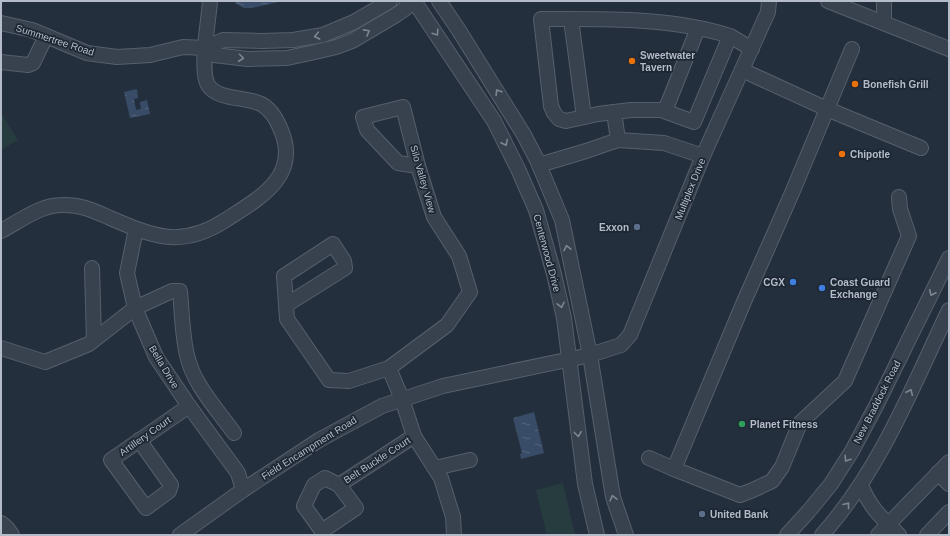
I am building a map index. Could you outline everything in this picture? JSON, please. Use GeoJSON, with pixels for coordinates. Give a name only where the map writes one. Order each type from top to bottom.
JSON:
{"type":"FeatureCollection","features":[{"type":"Feature","properties":{"kind":"street"},"geometry":{"type":"LineString","coordinates":[[1,231],[42,209],[61,205],[85,207],[136,229],[178,238],[193,235],[214,227],[263,195],[275,184],[285,166],[287,152],[285,139],[272,113],[262,104],[226,96],[216,92],[208,84],[205,74],[205,48],[210,1]]}},
{"type":"Feature","properties":{"kind":"street","name":"Summertree Road"},"geometry":{"type":"LineString","coordinates":[[1,23],[32,30],[87,53],[116,57],[150,54],[183,47],[205,48],[223,40],[293,40],[323,34],[354,22],[390,1]]}},
{"type":"Feature","properties":{"kind":"street","name":"Summertree Road"},"geometry":{"type":"LineString","coordinates":[[205,48],[214,55],[248,59],[287,58],[336,47],[352,41],[406,8],[408,1]]}},
{"type":"Feature","properties":{"kind":"street","name":"Centerwood Drive"},"geometry":{"type":"LineString","coordinates":[[414,1],[494,121],[518,169],[536,210],[554,274],[564,318],[585,484],[597,535]]}},
{"type":"Feature","properties":{"kind":"street","name":"Centerwood Drive"},"geometry":{"type":"LineString","coordinates":[[439,1],[508,108],[540,165],[562,220],[590,355],[613,497],[626,535]]}},
{"type":"Feature","properties":{"kind":"street","name":"Multiplex Drive"},"geometry":{"type":"LineString","coordinates":[[590,355],[621,345],[630,335],[703,156],[768,12],[769,1]]}},
{"type":"Feature","properties":{"kind":"street"},"geometry":{"type":"LineString","coordinates":[[828,1],[949,49]]}},
{"type":"Feature","properties":{"kind":"street"},"geometry":{"type":"LineString","coordinates":[[884,1],[884,23]]}},
{"type":"Feature","properties":{"kind":"street"},"geometry":{"type":"LineString","coordinates":[[730,36],[694,122],[661,110],[631,110],[566,121],[559,119],[554,113],[541,19],[649,21],[709,30],[730,36],[752,48]]}},
{"type":"Feature","properties":{"kind":"street"},"geometry":{"type":"LineString","coordinates":[[572,19],[584,117]]}},
{"type":"Feature","properties":{"kind":"street"},"geometry":{"type":"LineString","coordinates":[[665,111],[698,28]]}},
{"type":"Feature","properties":{"kind":"street"},"geometry":{"type":"LineString","coordinates":[[1,62],[28,65],[33,63],[46,36]]}},
{"type":"Feature","properties":{"kind":"street"},"geometry":{"type":"LineString","coordinates":[[674,469],[852,49]]}},
{"type":"Feature","properties":{"kind":"street"},"geometry":{"type":"LineString","coordinates":[[742,70],[921,148]]}},
{"type":"Feature","properties":{"kind":"street","name":"Silo Valley View"},"geometry":{"type":"LineString","coordinates":[[286,305],[345,268],[344,261],[333,244],[284,276],[286,305],[287,319],[329,380],[350,381],[390,368],[447,325],[470,292],[459,256],[434,217],[418,166],[403,107],[363,117],[367,130],[398,162],[418,166]]}},
{"type":"Feature","properties":{"kind":"street"},"geometry":{"type":"LineString","coordinates":[[614,112],[618,140]]}},
{"type":"Feature","properties":{"kind":"street"},"geometry":{"type":"LineString","coordinates":[[540,165],[618,140],[664,143],[703,156]]}},
{"type":"Feature","properties":{"kind":"street"},"geometry":{"type":"LineString","coordinates":[[649,458],[740,495],[772,481],[782,467],[800,423],[845,381],[910,236],[900,209],[899,197]]}},
{"type":"Feature","properties":{"kind":"street","name":"Bella Drive"},"geometry":{"type":"LineString","coordinates":[[136,229],[127,273],[135,308],[156,358],[187,404],[238,473],[243,490]]}},
{"type":"Feature","properties":{"kind":"street","name":"New Braddock Road"},"geometry":{"type":"LineString","coordinates":[[787,535],[831,484],[852,451],[879,400],[949,258]]}},
{"type":"Feature","properties":{"kind":"street"},"geometry":{"type":"LineString","coordinates":[[92,268],[94,340]]}},
{"type":"Feature","properties":{"kind":"street"},"geometry":{"type":"LineString","coordinates":[[1,348],[45,362],[89,344],[135,308],[172,291],[180,291],[187,356],[194,374],[203,390],[234,433]]}},
{"type":"Feature","properties":{"kind":"street"},"geometry":{"type":"LineString","coordinates":[[822,535],[847,504],[873,466],[893,429],[949,310]]}},
{"type":"Feature","properties":{"kind":"street","name":"Field Encampment Road"},"geometry":{"type":"LineString","coordinates":[[180,535],[243,490],[319,440],[342,426],[382,406],[443,386],[590,355]]}},
{"type":"Feature","properties":{"kind":"street"},"geometry":{"type":"LineString","coordinates":[[390,368],[414,436],[441,478],[453,517],[454,535]]}},
{"type":"Feature","properties":{"kind":"street","name":"Artillery Court"},"geometry":{"type":"LineString","coordinates":[[139,440],[171,485],[169,491],[146,508],[111,460],[187,404],[203,390]]}},
{"type":"Feature","properties":{"kind":"street","name":"Belt Buckle Court"},"geometry":{"type":"LineString","coordinates":[[339,484],[414,436]]}},
{"type":"Feature","properties":{"kind":"street"},"geometry":{"type":"LineString","coordinates":[[435,468],[470,460]]}},
{"type":"Feature","properties":{"kind":"street"},"geometry":{"type":"LineString","coordinates":[[878,535],[949,462]]}},
{"type":"Feature","properties":{"kind":"street"},"geometry":{"type":"LineString","coordinates":[[938,473],[949,484]]}},
{"type":"Feature","properties":{"kind":"street"},"geometry":{"type":"LineString","coordinates":[[861,485],[874,510],[899,535]]}},
{"type":"Feature","properties":{"kind":"street"},"geometry":{"type":"LineString","coordinates":[[927,535],[949,512]]}},
{"type":"Feature","properties":{"kind":"street"},"geometry":{"type":"LineString","coordinates":[[1,523],[12,535]]}},
{"type":"Feature","properties":{"kind":"green space"},"geometry":{"type":"Polygon","coordinates":[[[1,113],[18,140],[1,150],[1,113]]]}},
{"type":"Feature","properties":{"kind":"green space"},"geometry":{"type":"Polygon","coordinates":[[[563,483],[575,535],[547,535],[536,490],[563,483]]]}},
{"type":"Feature","properties":{"kind":"water"},"geometry":{"type":"Polygon","coordinates":[[[235,1],[283,1],[252,8],[244,8],[235,3],[235,1]]]}},
{"type":"Feature","properties":{"kind":"water"},"geometry":{"type":"Polygon","coordinates":[[[137,89],[138,98],[134,99],[136,110],[141,109],[140,102],[147,100],[150,114],[130,118],[124,92],[137,89]]]}},
{"type":"Feature","properties":{"kind":"water"},"geometry":{"type":"Polygon","coordinates":[[[534,412],[544,453],[521,459],[520,454],[522,453],[513,418],[534,412]]]}},
{"type":"Feature","properties":{"kind":"place","name":"Sweetwater Tavern"},"geometry":{"type":"Point","coordinates":[632,61]}},
{"type":"Feature","properties":{"kind":"place","name":"Bonefish Grill"},"geometry":{"type":"Point","coordinates":[855,84]}},
{"type":"Feature","properties":{"kind":"place","name":"Chipotle"},"geometry":{"type":"Point","coordinates":[842,154]}},
{"type":"Feature","properties":{"kind":"place","name":"Exxon"},"geometry":{"type":"Point","coordinates":[637,227]}},
{"type":"Feature","properties":{"kind":"place","name":"CGX"},"geometry":{"type":"Point","coordinates":[793,282]}},
{"type":"Feature","properties":{"kind":"place","name":"Coast Guard Exchange"},"geometry":{"type":"Point","coordinates":[822,288]}},
{"type":"Feature","properties":{"kind":"place","name":"Planet Fitness"},"geometry":{"type":"Point","coordinates":[742,424]}},
{"type":"Feature","properties":{"kind":"place","name":"United Bank"},"geometry":{"type":"Point","coordinates":[702,514]}}]}
